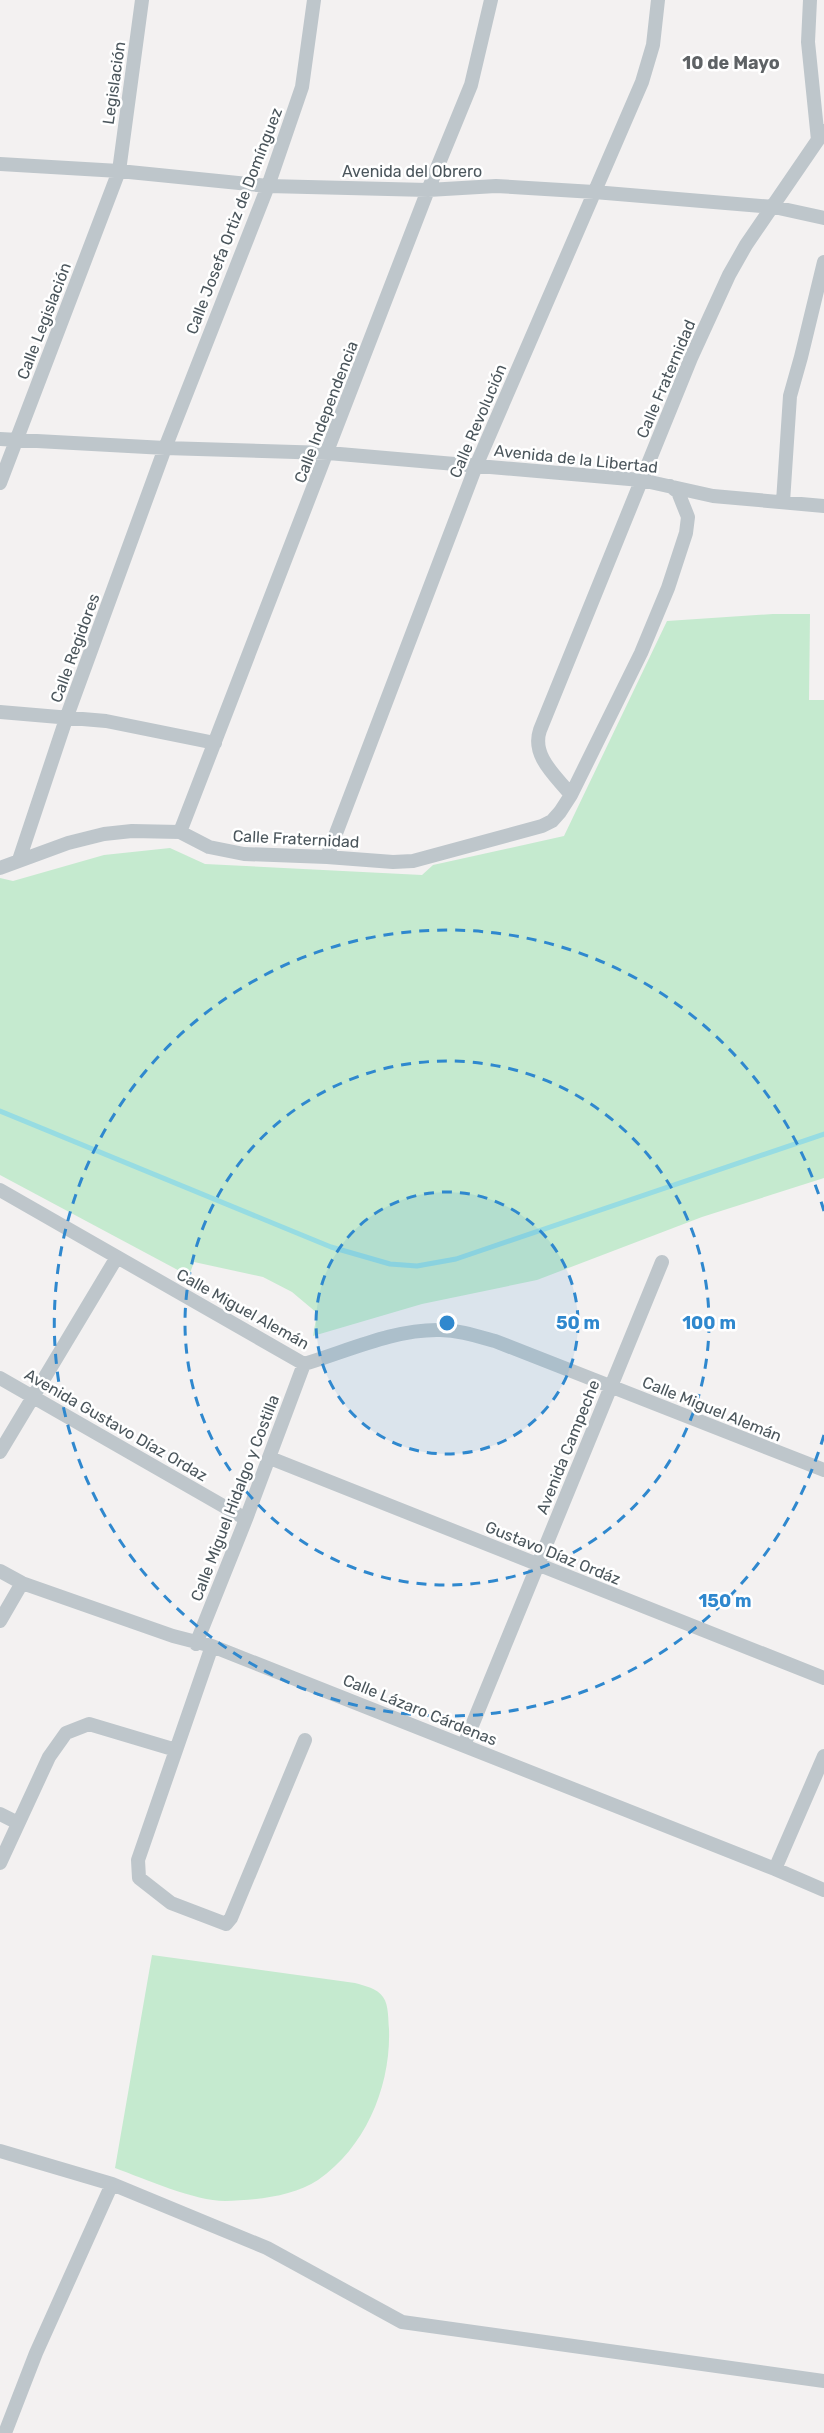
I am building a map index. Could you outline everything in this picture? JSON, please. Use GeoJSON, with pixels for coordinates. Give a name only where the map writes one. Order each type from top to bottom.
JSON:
{"type":"FeatureCollection","features":[{"type":"Feature","properties":{"kind":"street","name":"Legislación"},"geometry":{"type":"LineString","coordinates":[[119,171],[142,0]]}},
{"type":"Feature","properties":{"kind":"street","name":"Calle Josefa Ortiz de Domínguez"},"geometry":{"type":"LineString","coordinates":[[165,448],[268,186],[302,87],[314,0]]}},
{"type":"Feature","properties":{"kind":"street","name":"Calle Independencia"},"geometry":{"type":"LineString","coordinates":[[180,832],[428,190],[471,85],[491,0]]}},
{"type":"Feature","properties":{"kind":"street","name":"Calle Revolución"},"geometry":{"type":"LineString","coordinates":[[327,856],[476,466],[648,64],[658,0]]}},
{"type":"Feature","properties":{"kind":"street"},"geometry":{"type":"LineString","coordinates":[[810,0],[808,42],[821,135]]}},
{"type":"Feature","properties":{"kind":"street","name":"Calle Fraternidad"},"geometry":{"type":"LineString","coordinates":[[571,795],[542,758],[537,749],[536,740],[691,358],[729,275],[746,245],[821,135]]}},
{"type":"Feature","properties":{"kind":"street","name":"Avenida del Obrero"},"geometry":{"type":"LineString","coordinates":[[0,164],[119,171],[268,186],[428,190],[495,186],[594,192],[774,207],[824,218]]}},
{"type":"Feature","properties":{"kind":"street","name":"Calle Legislación"},"geometry":{"type":"LineString","coordinates":[[0,483],[119,171]]}},
{"type":"Feature","properties":{"kind":"street"},"geometry":{"type":"LineString","coordinates":[[783,502],[789,396],[824,262]]}},
{"type":"Feature","properties":{"kind":"street","name":"Avenida de la Libertad"},"geometry":{"type":"LineString","coordinates":[[0,439],[165,448],[328,453],[641,480],[713,496],[824,506]]}},
{"type":"Feature","properties":{"kind":"street","name":"Calle Regidores"},"geometry":{"type":"LineString","coordinates":[[19,860],[67,716],[165,448]]}},
{"type":"Feature","properties":{"kind":"street","name":"Calle Fraternidad"},"geometry":{"type":"LineString","coordinates":[[0,868],[68,843],[104,834],[132,831],[180,832],[209,847],[226,852],[327,856],[393,862],[413,861],[542,826],[552,821],[571,795],[641,653],[668,588],[686,533],[688,517],[678,492],[670,486]]}},
{"type":"Feature","properties":{"kind":"street"},"geometry":{"type":"LineString","coordinates":[[0,712],[106,721],[215,743]]}},
{"type":"Feature","properties":{"kind":"street","name":"Calle Miguel Alemán"},"geometry":{"type":"LineString","coordinates":[[0,1190],[304,1365],[403,1333],[440,1330],[466,1332],[495,1341],[824,1470]]}},
{"type":"Feature","properties":{"kind":"street"},"geometry":{"type":"LineString","coordinates":[[0,1452],[117,1257]]}},
{"type":"Feature","properties":{"kind":"street","name":"Avenida Campeche"},"geometry":{"type":"LineString","coordinates":[[464,1745],[662,1262]]}},
{"type":"Feature","properties":{"kind":"street","name":"Calle Miguel Hidalgo y Costilla"},"geometry":{"type":"LineString","coordinates":[[196,1644],[270,1458],[304,1365]]}},
{"type":"Feature","properties":{"kind":"street","name":"Avenida Gustavo Díaz Ordaz"},"geometry":{"type":"LineString","coordinates":[[0,1378],[246,1520]]}},
{"type":"Feature","properties":{"kind":"street","name":"Gustavo Díaz Ordáz"},"geometry":{"type":"LineString","coordinates":[[270,1458],[824,1678]]}},
{"type":"Feature","properties":{"kind":"street","name":"Calle Lázaro Cárdenas"},"geometry":{"type":"LineString","coordinates":[[0,1571],[22,1583],[196,1644],[212,1646],[824,1890]]}},
{"type":"Feature","properties":{"kind":"street"},"geometry":{"type":"LineString","coordinates":[[0,1621],[22,1583]]}},
{"type":"Feature","properties":{"kind":"street"},"geometry":{"type":"LineString","coordinates":[[212,1646],[138,1860],[139,1878],[171,1903],[226,1924],[231,1918],[305,1740]]}},
{"type":"Feature","properties":{"kind":"street"},"geometry":{"type":"LineString","coordinates":[[0,1863],[57,1743],[66,1733],[89,1724],[176,1750]]}},
{"type":"Feature","properties":{"kind":"street"},"geometry":{"type":"LineString","coordinates":[[775,1869],[824,1756]]}},
{"type":"Feature","properties":{"kind":"street"},"geometry":{"type":"LineString","coordinates":[[0,1814],[18,1823]]}},
{"type":"Feature","properties":{"kind":"street"},"geometry":{"type":"LineString","coordinates":[[0,2151],[112,2184],[267,2248],[402,2322],[824,2381]]}},
{"type":"Feature","properties":{"kind":"street"},"geometry":{"type":"LineString","coordinates":[[5,2433],[36,2353],[112,2184]]}},
{"type":"Feature","properties":{"kind":"green space"},"geometry":{"type":"Polygon","coordinates":[[[773,614],[810,614],[809,700],[824,700],[824,1178],[702,1217],[537,1280],[422,1304],[313,1336],[317,1313],[292,1292],[263,1277],[194,1262],[189,1276],[0,1175],[0,878],[13,881],[104,855],[170,848],[205,864],[422,875],[433,865],[564,836],[667,621],[773,614]]]}},
{"type":"Feature","properties":{"kind":"green space"},"geometry":{"type":"Polygon","coordinates":[[[152,1955],[355,1983],[374,1989],[383,1997],[388,2013],[389,2029],[386,2072],[380,2093],[362,2133],[350,2150],[318,2180],[285,2194],[225,2201],[185,2193],[115,2168],[152,1955]]]}},
{"type":"Feature","properties":{"kind":"waterway"},"geometry":{"type":"LineString","coordinates":[[0,1111],[331,1247],[390,1264],[417,1266],[456,1259],[824,1134]]}},
{"type":"Feature","properties":{"kind":"district","name":"10 de Mayo"},"geometry":{"type":"Point","coordinates":[731,63]}}]}
